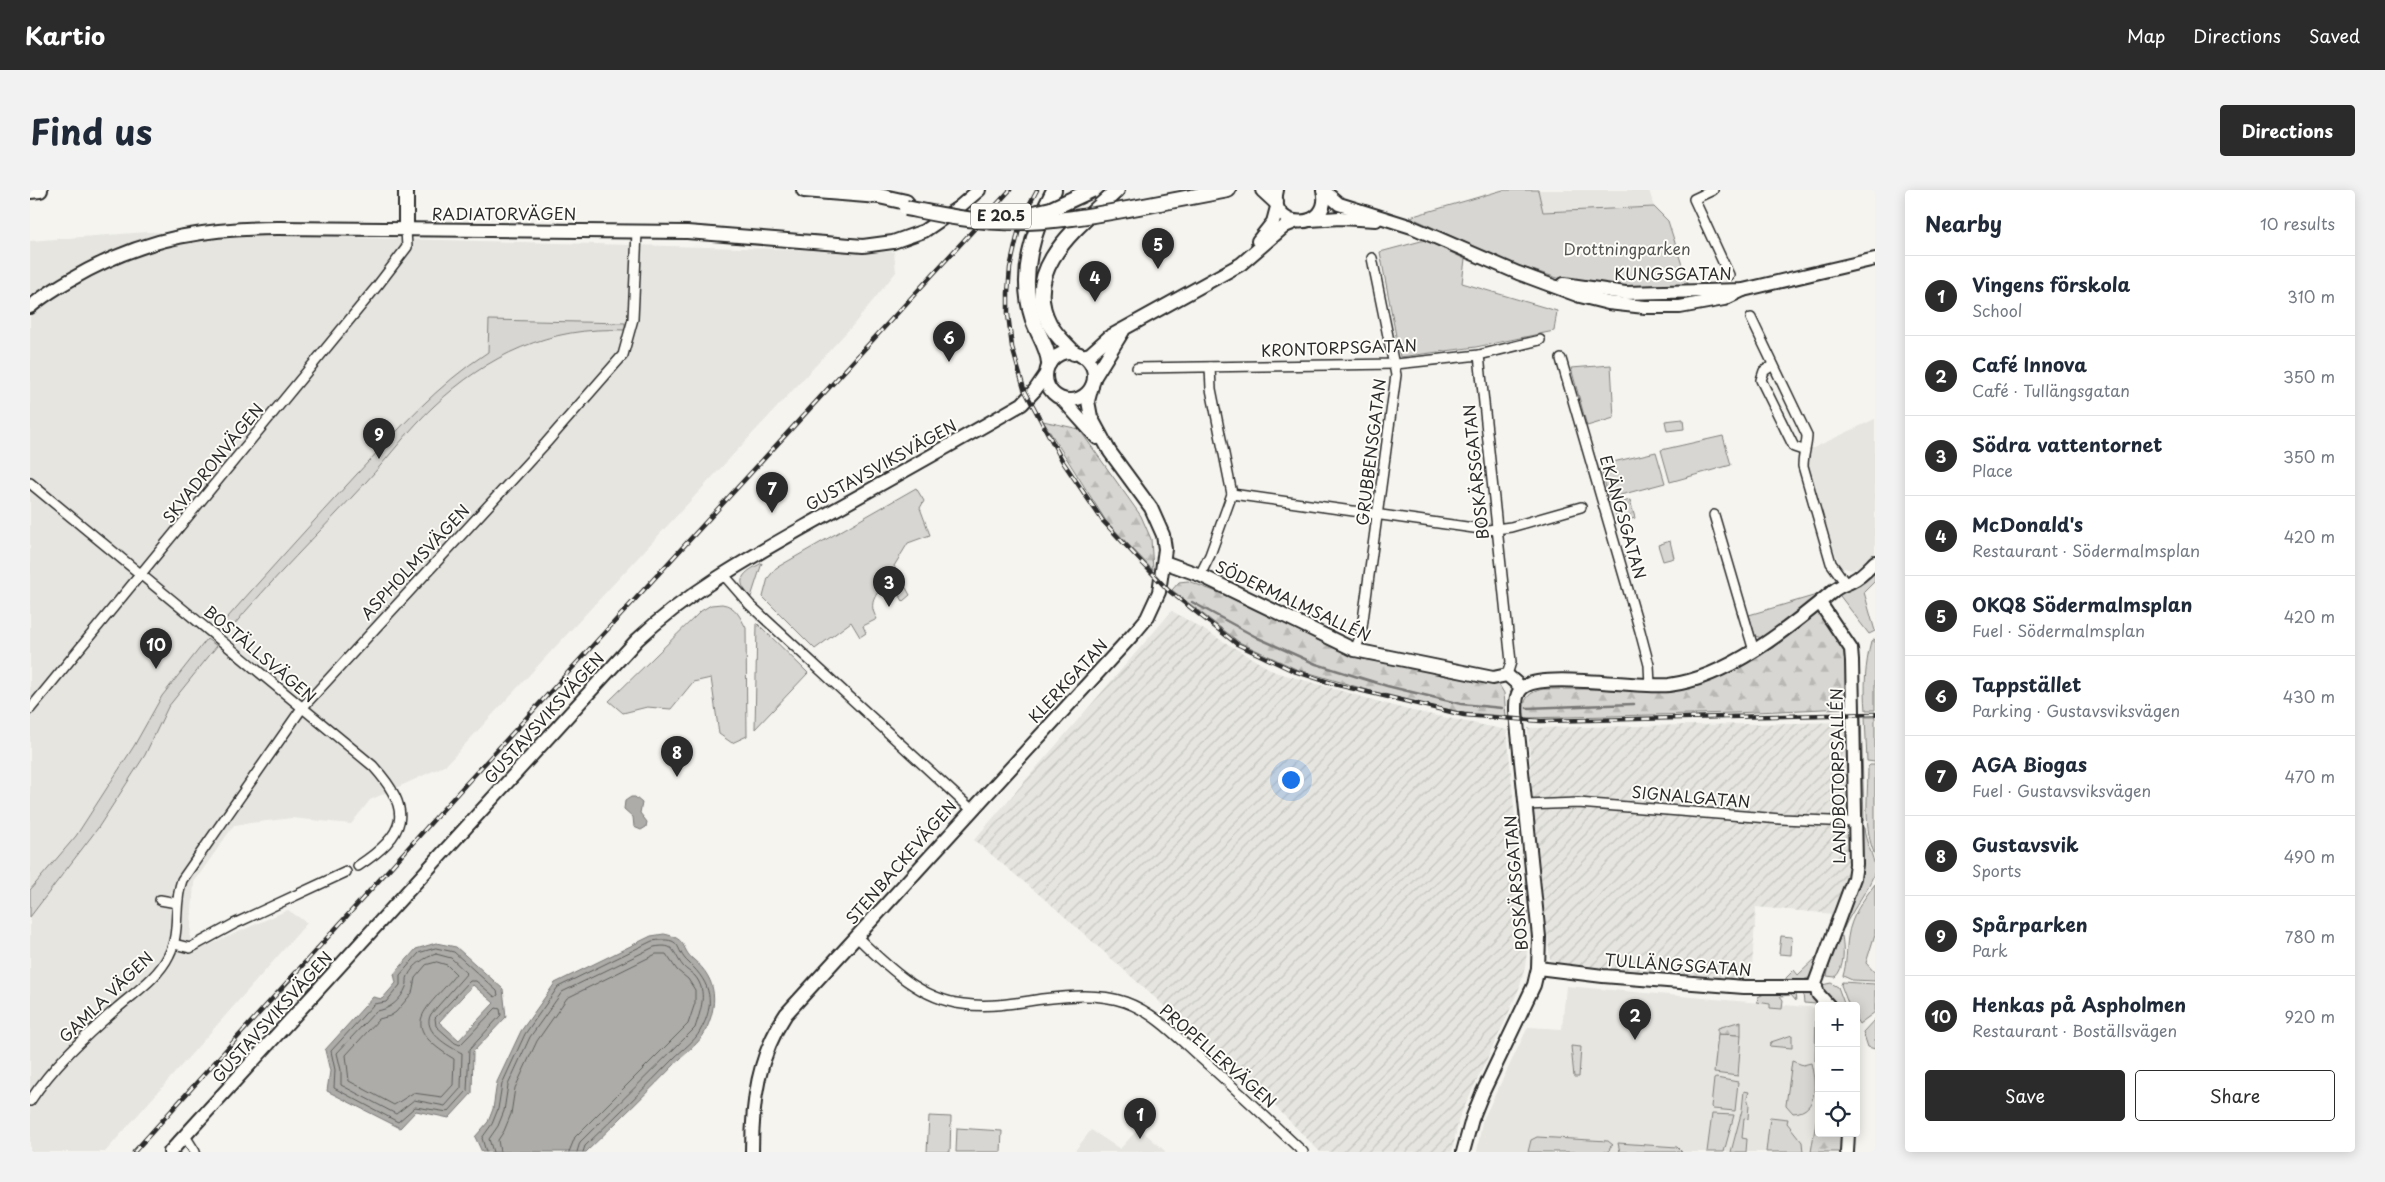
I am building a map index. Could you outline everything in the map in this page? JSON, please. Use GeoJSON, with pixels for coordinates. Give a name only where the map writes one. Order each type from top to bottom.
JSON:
{"type":"FeatureCollection","features":[{"type":"Feature","properties":{"kind":"main road"},"geometry":{"type":"LineString","coordinates":[[30,191],[40,190]]}},
{"type":"Feature","properties":{"kind":"main road"},"geometry":{"type":"LineString","coordinates":[[406,190],[406,230]]}},
{"type":"Feature","properties":{"kind":"main road"},"geometry":{"type":"LineString","coordinates":[[804,190],[852,195],[970,220],[1023,223],[1075,218],[1228,190]]}},
{"type":"Feature","properties":{"kind":"main road","name":"E 20.5"},"geometry":{"type":"LineString","coordinates":[[1047,368],[1048,354],[1033,321],[1028,303],[1026,274],[1036,227],[1054,190]]}},
{"type":"Feature","properties":{"kind":"main road","name":"E 20.5"},"geometry":{"type":"LineString","coordinates":[[906,205],[978,215],[1023,215],[1052,209],[1092,190]]}},
{"type":"Feature","properties":{"kind":"main road"},"geometry":{"type":"LineString","coordinates":[[1077,354],[1054,333],[1044,313],[1042,299],[1043,276],[1049,262],[1072,232],[1117,190]]}},
{"type":"Feature","properties":{"kind":"main road"},"geometry":{"type":"LineString","coordinates":[[1263,190],[1276,204]]}},
{"type":"Feature","properties":{"kind":"street","name":"RADIATORVÄGEN"},"geometry":{"type":"LineString","coordinates":[[30,307],[61,285],[113,257],[150,243],[213,230],[249,228],[718,233],[841,246],[878,245],[902,239],[924,230],[958,208],[979,190]]}},
{"type":"Feature","properties":{"kind":"street"},"geometry":{"type":"LineString","coordinates":[[1310,220],[1318,214],[1323,206],[1323,190]]}},
{"type":"Feature","properties":{"kind":"street","name":"KUNGSGATAN"},"geometry":{"type":"LineString","coordinates":[[1323,190],[1339,204],[1396,221],[1493,263],[1544,281],[1625,293],[1743,290],[1875,259]]}},
{"type":"Feature","properties":{"kind":"street"},"geometry":{"type":"LineString","coordinates":[[1713,190],[1694,199],[1729,275]]}},
{"type":"Feature","properties":{"kind":"street"},"geometry":{"type":"LineString","coordinates":[[1164,562],[1165,549],[1158,522],[1151,508],[1110,452],[1049,388],[1047,368],[1060,354],[1090,354],[1109,337],[1123,331],[1146,315],[1234,267],[1265,240],[1290,224],[1276,204]]}},
{"type":"Feature","properties":{"kind":"street"},"geometry":{"type":"LineString","coordinates":[[1265,240],[1276,204]]}},
{"type":"Feature","properties":{"kind":"street","name":"KUNGSGATAN"},"geometry":{"type":"LineString","coordinates":[[1290,224],[1310,220],[1340,218],[1396,221]]}},
{"type":"Feature","properties":{"kind":"street","name":"SKVADRONVÄGEN"},"geometry":{"type":"LineString","coordinates":[[30,709],[384,278],[407,247],[406,230]]}},
{"type":"Feature","properties":{"kind":"street","name":"ASPHOLMSVÄGEN"},"geometry":{"type":"LineString","coordinates":[[174,944],[177,903],[182,880],[302,708],[546,443],[623,354],[633,319],[637,232]]}},
{"type":"Feature","properties":{"kind":"street","name":"GRUBBENSGATAN"},"geometry":{"type":"LineString","coordinates":[[1355,650],[1361,635],[1396,375],[1396,364],[1372,258]]}},
{"type":"Feature","properties":{"kind":"street"},"geometry":{"type":"LineString","coordinates":[[1751,318],[1807,435],[1807,443],[1803,450],[1802,466],[1831,563],[1846,584]]}},
{"type":"Feature","properties":{"kind":"street"},"geometry":{"type":"LineString","coordinates":[[1060,398],[1080,399],[1086,395],[1123,331]]}},
{"type":"Feature","properties":{"kind":"street","name":"KRONTORPSGATAN"},"geometry":{"type":"LineString","coordinates":[[1137,368],[1396,364],[1479,355],[1540,340]]}},
{"type":"Feature","properties":{"kind":"street"},"geometry":{"type":"LineString","coordinates":[[1077,354],[1090,363],[1093,382],[1089,409],[1110,452]]}},
{"type":"Feature","properties":{"kind":"street","name":"BOSKÄRSGATAN"},"geometry":{"type":"LineString","coordinates":[[1479,355],[1511,662],[1507,675]]}},
{"type":"Feature","properties":{"kind":"street","name":"EKÄNGSGATAN"},"geometry":{"type":"LineString","coordinates":[[1561,359],[1640,631],[1649,665],[1650,685]]}},
{"type":"Feature","properties":{"kind":"street"},"geometry":{"type":"LineString","coordinates":[[1773,365],[1764,371],[1761,380],[1794,447],[1803,450]]}},
{"type":"Feature","properties":{"kind":"street"},"geometry":{"type":"LineString","coordinates":[[1200,575],[1210,555],[1232,494],[1210,384],[1210,367]]}},
{"type":"Feature","properties":{"kind":"street","name":"GUSTAVSVIKSVÄGEN"},"geometry":{"type":"LineString","coordinates":[[170,1152],[637,640],[680,602],[723,574],[1022,404],[1035,390],[1047,368]]}},
{"type":"Feature","properties":{"kind":"street","name":"GUSTAVSVIKSVÄGEN"},"geometry":{"type":"LineString","coordinates":[[1022,404],[1060,398]]}},
{"type":"Feature","properties":{"kind":"street","name":"BOSTÄLLSVÄGEN"},"geometry":{"type":"LineString","coordinates":[[30,483],[373,766],[391,786],[398,801],[399,818],[391,839],[382,849],[358,866]]}},
{"type":"Feature","properties":{"kind":"street"},"geometry":{"type":"LineString","coordinates":[[1232,494],[1471,528],[1498,529],[1581,507]]}},
{"type":"Feature","properties":{"kind":"street"},"geometry":{"type":"LineString","coordinates":[[1714,515],[1754,651]]}},
{"type":"Feature","properties":{"kind":"street","name":"SÖDERMALMSALLÉN"},"geometry":{"type":"LineString","coordinates":[[1164,562],[1200,575],[1355,650],[1493,678],[1507,675]]}},
{"type":"Feature","properties":{"kind":"street","name":"KLERKGATAN"},"geometry":{"type":"LineString","coordinates":[[971,809],[1147,618],[1160,592],[1164,562]]}},
{"type":"Feature","properties":{"kind":"street"},"geometry":{"type":"LineString","coordinates":[[1507,675],[1522,688],[1530,683],[1546,681],[1650,685],[1672,684],[1708,673],[1754,651],[1820,603],[1833,591],[1854,581],[1875,562]]}},
{"type":"Feature","properties":{"kind":"street","name":"STENBACKEVÄGEN"},"geometry":{"type":"LineString","coordinates":[[723,574],[750,605],[971,809],[786,1014],[771,1040],[756,1084],[752,1152]]}},
{"type":"Feature","properties":{"kind":"street","name":"LANDBOTORPSALLÉN"},"geometry":{"type":"LineString","coordinates":[[1816,987],[1818,972],[1854,878],[1856,864],[1851,649],[1820,603]]}},
{"type":"Feature","properties":{"kind":"street","name":"BOSKÄRSGATAN"},"geometry":{"type":"LineString","coordinates":[[1463,1152],[1476,1108],[1530,995],[1538,968],[1539,938],[1516,713],[1517,698],[1522,688]]}},
{"type":"Feature","properties":{"kind":"street","name":"SIGNALGATAN"},"geometry":{"type":"LineString","coordinates":[[1525,805],[1578,803],[1781,819],[1854,822]]}},
{"type":"Feature","properties":{"kind":"street","name":"GAMLA VÄGEN"},"geometry":{"type":"LineString","coordinates":[[30,1102],[53,1070],[76,1046],[158,972],[174,944],[190,948],[234,924],[346,872]]}},
{"type":"Feature","properties":{"kind":"street"},"geometry":{"type":"LineString","coordinates":[[160,900],[177,903]]}},
{"type":"Feature","properties":{"kind":"street","name":"PROPELLERVÄGEN"},"geometry":{"type":"LineString","coordinates":[[857,937],[906,980],[923,990],[950,1001],[971,1005],[998,1005],[1084,996],[1114,999],[1138,1008],[1172,1032],[1303,1152]]}},
{"type":"Feature","properties":{"kind":"street","name":"TULLÄNGSGATAN"},"geometry":{"type":"LineString","coordinates":[[1538,968],[1603,976],[1744,987],[1816,987]]}},
{"type":"Feature","properties":{"kind":"street"},"geometry":{"type":"LineString","coordinates":[[1816,987],[1818,994],[1825,1002]]}},
{"type":"Feature","properties":{"kind":"street"},"geometry":{"type":"LineString","coordinates":[[185,1136],[195,1152]]}},
{"type":"Feature","properties":{"kind":"street"},"geometry":{"type":"LineString","coordinates":[[1847,1152],[1848,1137]]}},
{"type":"Feature","properties":{"kind":"shaded area"},"geometry":{"type":"Polygon","coordinates":[[[1538,190],[1649,190],[1654,207],[1542,212],[1538,190]]]}},
{"type":"Feature","properties":{"kind":"shaded area"},"geometry":{"type":"Polygon","coordinates":[[[147,232],[894,252],[896,272],[854,324],[446,765],[370,800],[351,824],[292,818],[234,825],[194,882],[189,954],[288,910],[307,923],[105,1152],[30,1152],[30,241],[147,232]]]}},
{"type":"Feature","properties":{"kind":"shaded area"},"geometry":{"type":"Polygon","coordinates":[[[1875,419],[1875,557],[1852,570],[1840,567],[1804,462],[1805,452],[1875,419]]]}},
{"type":"Feature","properties":{"kind":"shaded area"},"geometry":{"type":"Polygon","coordinates":[[[1172,611],[1275,672],[1408,710],[1507,730],[1527,951],[1525,967],[1520,986],[1506,1019],[1459,1118],[1452,1152],[1320,1152],[1272,1103],[1054,907],[974,840],[1172,611]]]}},
{"type":"Feature","properties":{"kind":"shaded area"},"geometry":{"type":"Polygon","coordinates":[[[1849,722],[1851,855],[1847,883],[1835,914],[1756,907],[1751,982],[1561,967],[1550,959],[1534,815],[1528,728],[1849,722]]]}},
{"type":"Feature","properties":{"kind":"shaded area"},"geometry":{"type":"Polygon","coordinates":[[[1566,986],[1815,1008],[1815,1137],[1824,1137],[1841,1152],[1477,1152],[1482,1122],[1528,1027],[1562,1029],[1566,986]]]}},
{"type":"Feature","properties":{"kind":"shaded area"},"geometry":{"type":"Polygon","coordinates":[[[1139,1128],[1166,1152],[1074,1152],[1091,1130],[1120,1149],[1139,1128]]]}},
{"type":"Feature","properties":{"kind":"green space","name":"Drottningparken"},"geometry":{"type":"Polygon","coordinates":[[[1503,190],[1538,190],[1543,212],[1654,207],[1668,221],[1688,284],[1631,290],[1567,281],[1510,263],[1410,217],[1503,190]]]}},
{"type":"Feature","properties":{"kind":"green space"},"geometry":{"type":"Polygon","coordinates":[[[1425,240],[1465,259],[1462,283],[1557,311],[1554,331],[1476,347],[1400,357],[1380,252],[1425,240]]]}},
{"type":"Feature","properties":{"kind":"green space"},"geometry":{"type":"Polygon","coordinates":[[[489,320],[625,323],[625,330],[597,330],[545,339],[521,347],[498,358],[476,372],[425,415],[228,632],[220,626],[403,425],[452,379],[488,352],[489,320]]]}},
{"type":"Feature","properties":{"kind":"green space"},"geometry":{"type":"Polygon","coordinates":[[[1611,365],[1614,418],[1587,426],[1571,368],[1611,365]]]}},
{"type":"Feature","properties":{"kind":"green space"},"geometry":{"type":"Polygon","coordinates":[[[1683,419],[1684,429],[1667,431],[1665,421],[1683,419]]]}},
{"type":"Feature","properties":{"kind":"green space"},"geometry":{"type":"Polygon","coordinates":[[[1043,421],[1079,429],[1141,516],[1151,539],[1153,570],[1106,521],[1043,421]]]}},
{"type":"Feature","properties":{"kind":"green space"},"geometry":{"type":"Polygon","coordinates":[[[1723,436],[1731,465],[1670,482],[1661,450],[1723,436]]]}},
{"type":"Feature","properties":{"kind":"green space"},"geometry":{"type":"Polygon","coordinates":[[[1656,452],[1665,483],[1609,498],[1600,465],[1656,452]]]}},
{"type":"Feature","properties":{"kind":"green space"},"geometry":{"type":"Polygon","coordinates":[[[916,488],[924,501],[920,508],[930,535],[908,543],[894,566],[910,595],[903,601],[893,590],[878,592],[873,606],[877,619],[863,626],[866,633],[860,637],[851,622],[815,649],[763,597],[768,578],[776,568],[916,488]]]}},
{"type":"Feature","properties":{"kind":"green space"},"geometry":{"type":"Polygon","coordinates":[[[1630,500],[1635,518],[1618,523],[1613,505],[1630,500]]]}},
{"type":"Feature","properties":{"kind":"green space"},"geometry":{"type":"Polygon","coordinates":[[[1670,541],[1674,558],[1663,561],[1658,545],[1670,541]]]}},
{"type":"Feature","properties":{"kind":"green space"},"geometry":{"type":"Polygon","coordinates":[[[762,563],[751,597],[743,586],[743,577],[762,563]]]}},
{"type":"Feature","properties":{"kind":"green space"},"geometry":{"type":"Polygon","coordinates":[[[1875,569],[1875,581],[1864,592],[1875,631],[1869,634],[1837,592],[1875,569]]]}},
{"type":"Feature","properties":{"kind":"green space"},"geometry":{"type":"Polygon","coordinates":[[[1188,581],[1230,597],[1352,656],[1498,683],[1504,693],[1506,716],[1465,713],[1395,698],[1296,669],[1239,642],[1172,590],[1179,582],[1188,581]]]}},
{"type":"Feature","properties":{"kind":"green space"},"geometry":{"type":"Polygon","coordinates":[[[1820,594],[1819,598],[1762,638],[1755,636],[1749,615],[1820,594]]]}},
{"type":"Feature","properties":{"kind":"green space"},"geometry":{"type":"Polygon","coordinates":[[[722,604],[734,610],[746,628],[747,736],[732,743],[719,734],[711,678],[693,682],[671,709],[647,707],[623,713],[609,701],[701,611],[711,605],[722,604]]]}},
{"type":"Feature","properties":{"kind":"green space"},"geometry":{"type":"Polygon","coordinates":[[[1821,610],[1842,641],[1847,676],[1846,708],[1734,713],[1525,718],[1524,707],[1526,699],[1529,695],[1543,689],[1615,689],[1724,673],[1770,650],[1821,610]]]}},
{"type":"Feature","properties":{"kind":"green space"},"geometry":{"type":"Polygon","coordinates":[[[757,623],[808,673],[755,729],[757,623]]]}},
{"type":"Feature","properties":{"kind":"green space"},"geometry":{"type":"Polygon","coordinates":[[[207,639],[217,646],[168,707],[145,755],[98,828],[30,917],[30,890],[76,836],[134,746],[162,696],[207,639]]]}},
{"type":"Feature","properties":{"kind":"green space"},"geometry":{"type":"Polygon","coordinates":[[[1875,639],[1875,710],[1866,710],[1866,668],[1871,642],[1875,639]]]}},
{"type":"Feature","properties":{"kind":"green space"},"geometry":{"type":"Polygon","coordinates":[[[1857,716],[1861,716],[1864,820],[1859,823],[1857,716]]]}},
{"type":"Feature","properties":{"kind":"green space"},"geometry":{"type":"Polygon","coordinates":[[[1865,717],[1875,717],[1875,762],[1867,761],[1865,717]]]}},
{"type":"Feature","properties":{"kind":"green space"},"geometry":{"type":"Polygon","coordinates":[[[1875,765],[1875,855],[1871,845],[1868,823],[1868,767],[1875,765]]]}},
{"type":"Feature","properties":{"kind":"green space"},"geometry":{"type":"Polygon","coordinates":[[[1860,827],[1864,828],[1875,869],[1867,889],[1841,930],[1860,827]]]}},
{"type":"Feature","properties":{"kind":"green space"},"geometry":{"type":"Polygon","coordinates":[[[1875,884],[1875,934],[1866,963],[1875,973],[1875,981],[1852,980],[1843,976],[1850,929],[1858,909],[1875,884]]]}},
{"type":"Feature","properties":{"kind":"green space"},"geometry":{"type":"Polygon","coordinates":[[[1781,936],[1792,937],[1791,955],[1779,954],[1781,936]]]}},
{"type":"Feature","properties":{"kind":"green space"},"geometry":{"type":"Polygon","coordinates":[[[1842,936],[1841,968],[1835,977],[1827,976],[1832,953],[1840,939],[1836,938],[1842,936]]]}},
{"type":"Feature","properties":{"kind":"green space"},"geometry":{"type":"Polygon","coordinates":[[[1817,957],[1811,977],[1798,982],[1786,982],[1786,978],[1794,970],[1798,975],[1817,957]]]}},
{"type":"Feature","properties":{"kind":"green space"},"geometry":{"type":"Polygon","coordinates":[[[1842,982],[1875,984],[1875,1012],[1860,1023],[1860,1002],[1847,1002],[1841,985],[1842,982]]]}},
{"type":"Feature","properties":{"kind":"green space"},"geometry":{"type":"Polygon","coordinates":[[[1831,983],[1838,987],[1844,1002],[1830,1002],[1825,996],[1822,985],[1831,983]]]}},
{"type":"Feature","properties":{"kind":"green space"},"geometry":{"type":"Polygon","coordinates":[[[1795,993],[1796,1001],[1791,995],[1780,996],[1783,1000],[1782,1009],[1770,1008],[1770,1004],[1757,1002],[1758,997],[1764,994],[1795,993]]]}},
{"type":"Feature","properties":{"kind":"green space"},"geometry":{"type":"Polygon","coordinates":[[[1803,994],[1812,995],[1818,1002],[1815,1002],[1815,1004],[1804,1003],[1803,994]]]}},
{"type":"Feature","properties":{"kind":"green space"},"geometry":{"type":"Polygon","coordinates":[[[1875,1019],[1875,1049],[1868,1047],[1863,1032],[1875,1019]]]}},
{"type":"Feature","properties":{"kind":"green space"},"geometry":{"type":"Polygon","coordinates":[[[1741,1021],[1741,1035],[1718,1034],[1718,1028],[1741,1021]]]}},
{"type":"Feature","properties":{"kind":"green space"},"geometry":{"type":"Polygon","coordinates":[[[1718,1034],[1741,1035],[1738,1076],[1714,1073],[1718,1034]]]}},
{"type":"Feature","properties":{"kind":"green space"},"geometry":{"type":"Polygon","coordinates":[[[1792,1035],[1792,1048],[1769,1046],[1771,1042],[1792,1035]]]}},
{"type":"Feature","properties":{"kind":"green space"},"geometry":{"type":"Polygon","coordinates":[[[1571,1046],[1581,1047],[1579,1077],[1574,1077],[1571,1046]]]}},
{"type":"Feature","properties":{"kind":"green space"},"geometry":{"type":"Polygon","coordinates":[[[1792,1061],[1803,1065],[1811,1063],[1814,1078],[1812,1101],[1802,1111],[1793,1113],[1786,1105],[1792,1061]]]}},
{"type":"Feature","properties":{"kind":"green space"},"geometry":{"type":"Polygon","coordinates":[[[1714,1079],[1738,1082],[1735,1111],[1713,1109],[1711,1107],[1714,1079]]]}},
{"type":"Feature","properties":{"kind":"green space"},"geometry":{"type":"Polygon","coordinates":[[[1744,1091],[1749,1092],[1747,1097],[1749,1104],[1748,1119],[1744,1118],[1742,1138],[1747,1139],[1746,1152],[1731,1152],[1742,1110],[1744,1091]]]}},
{"type":"Feature","properties":{"kind":"green space"},"geometry":{"type":"Polygon","coordinates":[[[1712,1114],[1734,1115],[1724,1152],[1707,1152],[1712,1114]]]}},
{"type":"Feature","properties":{"kind":"green space"},"geometry":{"type":"Polygon","coordinates":[[[929,1116],[951,1117],[950,1152],[927,1152],[929,1116]]]}},
{"type":"Feature","properties":{"kind":"green space"},"geometry":{"type":"Polygon","coordinates":[[[1770,1117],[1788,1119],[1787,1123],[1802,1142],[1803,1152],[1766,1152],[1770,1117]]]}},
{"type":"Feature","properties":{"kind":"green space"},"geometry":{"type":"Polygon","coordinates":[[[957,1128],[1002,1131],[1001,1152],[956,1152],[957,1128]]]}},
{"type":"Feature","properties":{"kind":"green space"},"geometry":{"type":"Polygon","coordinates":[[[1815,1128],[1815,1137],[1845,1137],[1843,1152],[1811,1152],[1815,1128]]]}},
{"type":"Feature","properties":{"kind":"green space"},"geometry":{"type":"Polygon","coordinates":[[[1537,1137],[1608,1141],[1613,1145],[1610,1147],[1609,1152],[1528,1152],[1531,1140],[1537,1137]]]}},
{"type":"Feature","properties":{"kind":"green space"},"geometry":{"type":"Polygon","coordinates":[[[1618,1143],[1677,1147],[1682,1152],[1620,1152],[1618,1143]]]}},
{"type":"Feature","properties":{"kind":"water"},"geometry":{"type":"Polygon","coordinates":[[[635,797],[642,803],[640,813],[647,822],[646,827],[641,830],[634,827],[633,817],[624,809],[625,801],[635,797]]]}},
{"type":"Feature","properties":{"kind":"water"},"geometry":{"type":"Polygon","coordinates":[[[664,934],[672,936],[681,942],[690,956],[708,976],[711,984],[714,1003],[709,1022],[700,1039],[586,1152],[482,1152],[475,1137],[488,1122],[493,1109],[497,1082],[521,1031],[555,983],[651,936],[664,934]]]}},
{"type":"Feature","properties":{"kind":"water"},"geometry":{"type":"Polygon","coordinates":[[[436,943],[456,947],[503,989],[506,1017],[473,1052],[472,1093],[449,1118],[416,1111],[400,1128],[327,1091],[330,1071],[325,1050],[373,997],[382,999],[396,983],[394,974],[416,949],[436,943]],[[473,985],[439,1022],[459,1040],[494,1003],[473,985]]]}},
{"type":"Feature","properties":{"kind":"waterway"},"geometry":{"type":"LineString","coordinates":[[1192,602],[1258,638],[1316,664],[1387,686],[1461,704],[1502,708]]}},
{"type":"Feature","properties":{"kind":"waterway"},"geometry":{"type":"LineString","coordinates":[[1527,708],[1634,704]]}},
{"type":"Feature","properties":{"kind":"railway"},"geometry":{"type":"LineString","coordinates":[[134,1152],[465,785],[1010,190]]}},
{"type":"Feature","properties":{"kind":"railway"},"geometry":{"type":"LineString","coordinates":[[1037,190],[1021,220],[1010,268],[1008,293],[1008,314],[1012,347],[1024,389],[1063,462],[1103,521],[1168,590],[1237,644],[1294,671],[1338,685],[1464,715],[1541,721],[1875,714]]}},
{"type":"Feature","properties":{"kind":"place","name":"OKQ8 Södermalmsplan"},"geometry":{"type":"Point","coordinates":[1158,269]}},
{"type":"Feature","properties":{"kind":"place","name":"McDonald's"},"geometry":{"type":"Point","coordinates":[1095,302]}},
{"type":"Feature","properties":{"kind":"place","name":"Tappstället"},"geometry":{"type":"Point","coordinates":[949,362]}},
{"type":"Feature","properties":{"kind":"place","name":"Spårparken"},"geometry":{"type":"Point","coordinates":[379,459]}},
{"type":"Feature","properties":{"kind":"place","name":"AGA Biogas"},"geometry":{"type":"Point","coordinates":[772,513]}},
{"type":"Feature","properties":{"kind":"place","name":"Södra vattentornet"},"geometry":{"type":"Point","coordinates":[889,607]}},
{"type":"Feature","properties":{"kind":"place","name":"Henkas på Aspholmen"},"geometry":{"type":"Point","coordinates":[156,669]}},
{"type":"Feature","properties":{"kind":"place","name":"Gustavsvik"},"geometry":{"type":"Point","coordinates":[677,777]}},
{"type":"Feature","properties":{"kind":"place","name":"Café Innova"},"geometry":{"type":"Point","coordinates":[1635,1040]}},
{"type":"Feature","properties":{"kind":"place","name":"Vingens förskola"},"geometry":{"type":"Point","coordinates":[1140,1139]}}]}
